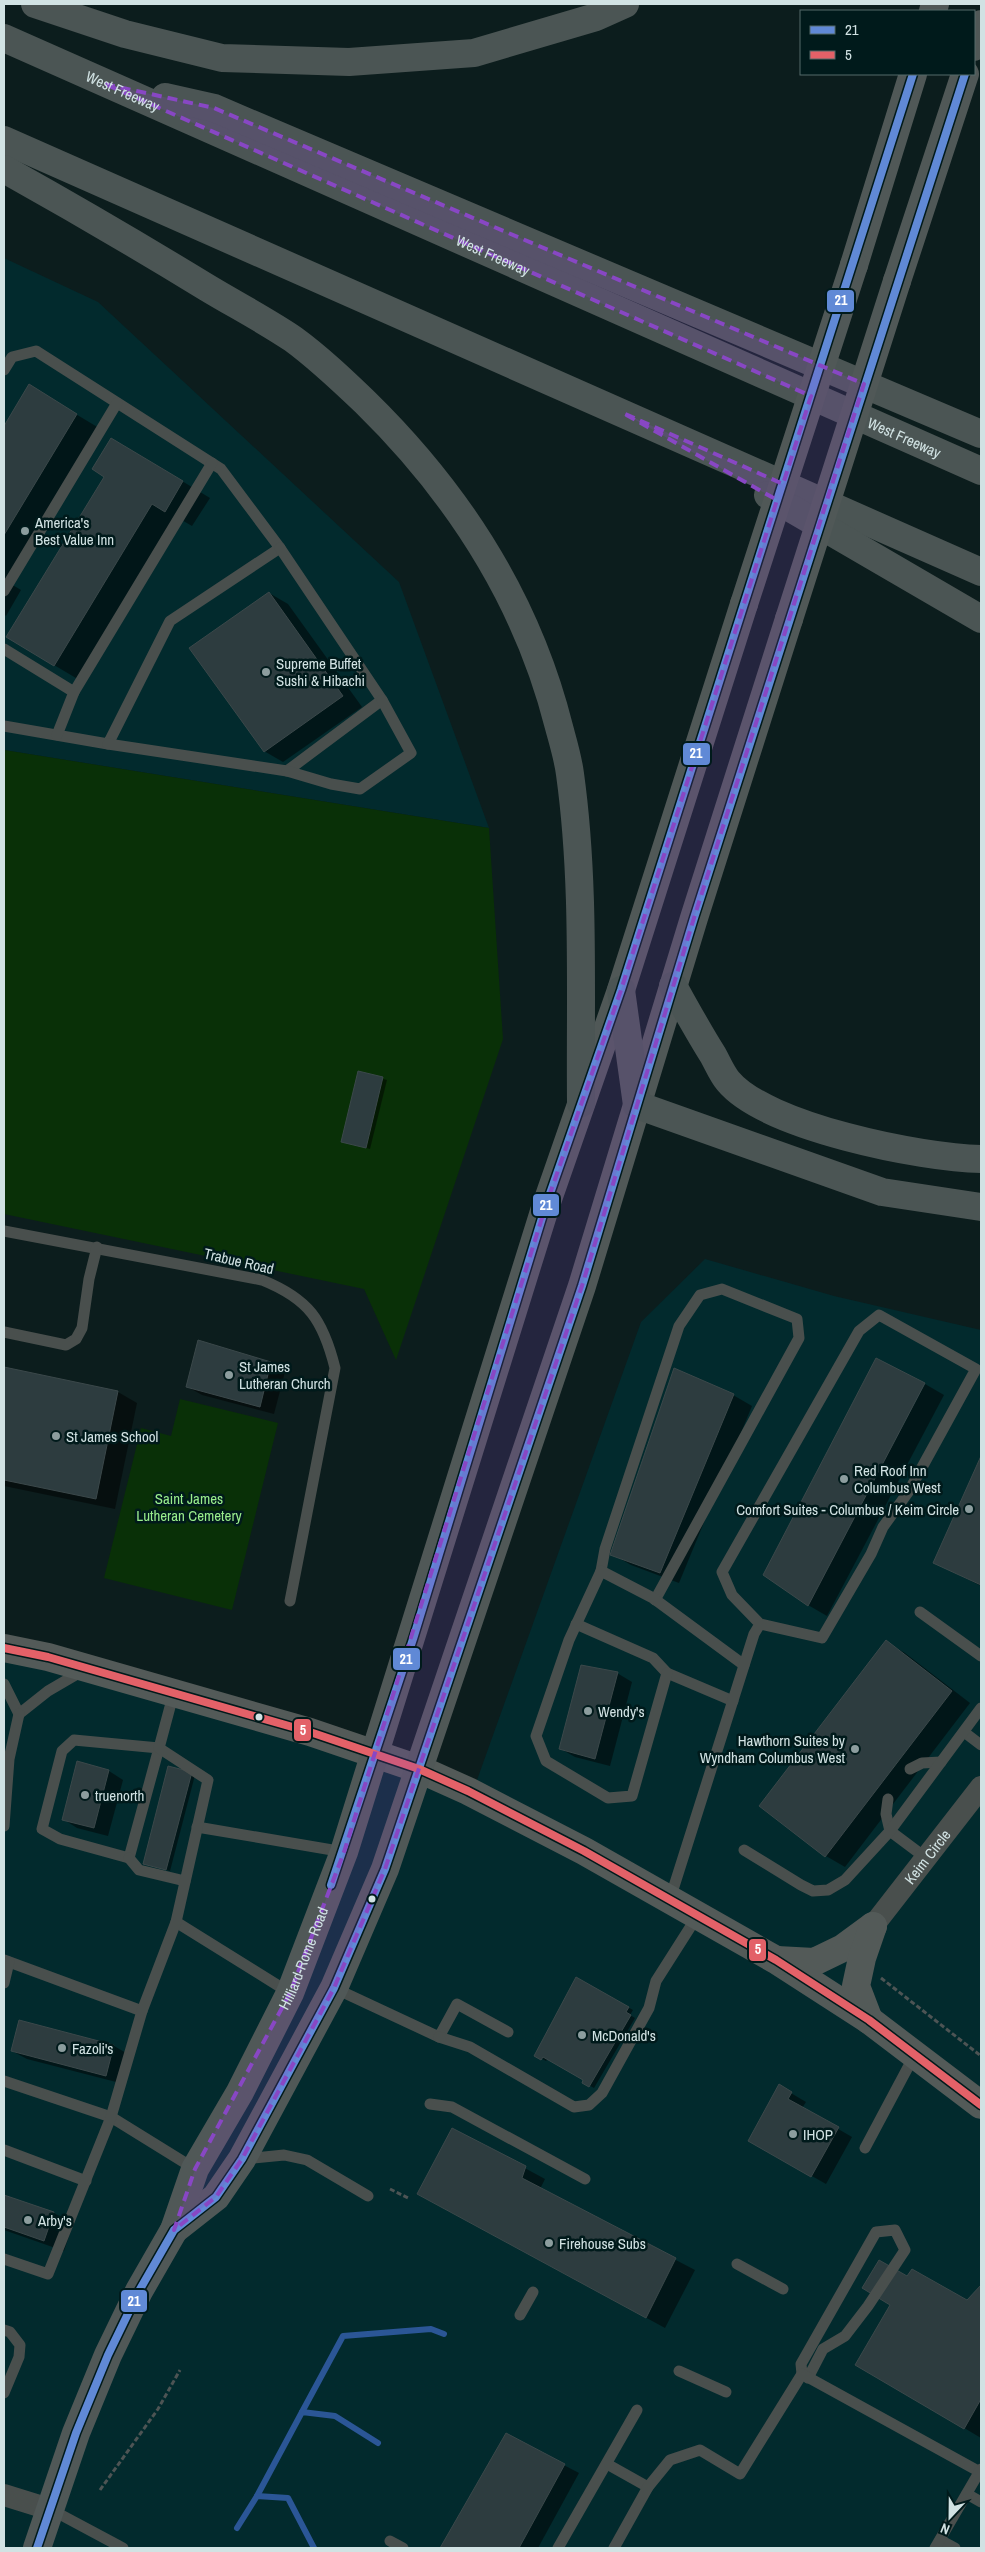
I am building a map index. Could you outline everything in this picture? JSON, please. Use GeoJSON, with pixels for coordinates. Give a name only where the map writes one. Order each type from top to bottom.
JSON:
{"type":"FeatureCollection","features":[{"type":"Feature","properties":{"kind":"highway"},"geometry":{"type":"LineString","coordinates":[[35,4],[125,34],[222,58],[349,62],[474,53],[596,18],[625,4]]}},
{"type":"Feature","properties":{"kind":"highway","name":"West Freeway"},"geometry":{"type":"LineString","coordinates":[[4,38],[981,472]]}},
{"type":"Feature","properties":{"kind":"highway"},"geometry":{"type":"LineString","coordinates":[[105,84],[214,108],[981,434]]}},
{"type":"Feature","properties":{"kind":"highway"},"geometry":{"type":"LineString","coordinates":[[4,140],[981,572]]}},
{"type":"Feature","properties":{"kind":"highway"},"geometry":{"type":"LineString","coordinates":[[4,169],[98,222],[293,339],[343,381],[390,426],[442,488],[486,550],[512,597],[534,646],[554,709],[570,770],[579,858],[581,1103]]}},
{"type":"Feature","properties":{"kind":"highway"},"geometry":{"type":"LineString","coordinates":[[623,413],[840,535],[981,619]]}},
{"type":"Feature","properties":{"kind":"highway"},"geometry":{"type":"LineString","coordinates":[[673,986],[729,1082],[756,1104],[790,1119],[868,1142],[924,1153],[981,1159]]}},
{"type":"Feature","properties":{"kind":"highway"},"geometry":{"type":"LineString","coordinates":[[620,990],[637,1105],[882,1192],[981,1207]]}},
{"type":"Feature","properties":{"kind":"main road"},"geometry":{"type":"LineString","coordinates":[[975,44],[981,24]]}},
{"type":"Feature","properties":{"kind":"main road","name":"Hilliard-Rome Road"},"geometry":{"type":"LineString","coordinates":[[37,2548],[76,2433],[108,2355],[139,2291],[174,2230],[195,2169],[240,2092],[290,1993],[344,1852],[376,1755],[546,1205],[620,990],[914,75]]}},
{"type":"Feature","properties":{"kind":"main road","name":"Hilliard-Rome Road"},"geometry":{"type":"LineString","coordinates":[[174,2230],[216,2196],[242,2159],[334,1988],[385,1869],[582,1286],[673,986],[897,281],[965,75]]}},
{"type":"Feature","properties":{"kind":"main road"},"geometry":{"type":"LineString","coordinates":[[4,1648],[88,1668],[301,1729],[419,1769],[515,1816],[670,1899],[776,1960],[869,2020],[981,2105]]}},
{"type":"Feature","properties":{"kind":"main road"},"geometry":{"type":"LineString","coordinates":[[776,1960],[814,1962],[843,1948],[873,1926]]}},
{"type":"Feature","properties":{"kind":"main road"},"geometry":{"type":"LineString","coordinates":[[869,2020],[856,1986],[862,1958],[873,1926]]}},
{"type":"Feature","properties":{"kind":"street","name":"Keim Circle"},"geometry":{"type":"LineString","coordinates":[[873,1926],[981,1787]]}},
{"type":"Feature","properties":{"kind":"street"},"geometry":{"type":"LineString","coordinates":[[4,2494],[49,2509]]}},
{"type":"Feature","properties":{"kind":"lane"},"geometry":{"type":"LineString","coordinates":[[4,370],[12,357],[36,351],[221,469],[280,548],[382,700],[411,753],[360,789],[331,784],[287,771],[4,726]]}},
{"type":"Feature","properties":{"kind":"lane"},"geometry":{"type":"LineString","coordinates":[[4,591],[117,403]]}},
{"type":"Feature","properties":{"kind":"lane"},"geometry":{"type":"LineString","coordinates":[[57,735],[74,692],[212,463]]}},
{"type":"Feature","properties":{"kind":"lane"},"geometry":{"type":"LineString","coordinates":[[108,744],[170,621],[280,548]]}},
{"type":"Feature","properties":{"kind":"lane"},"geometry":{"type":"LineString","coordinates":[[4,649],[74,692]]}},
{"type":"Feature","properties":{"kind":"lane"},"geometry":{"type":"LineString","coordinates":[[287,771],[382,700]]}},
{"type":"Feature","properties":{"kind":"lane","name":"Trabue Road"},"geometry":{"type":"LineString","coordinates":[[4,1231],[97,1247],[262,1280],[285,1289],[309,1309],[327,1338],[335,1368],[290,1602]]}},
{"type":"Feature","properties":{"kind":"lane"},"geometry":{"type":"LineString","coordinates":[[4,1332],[66,1345],[76,1338],[82,1328],[89,1279],[97,1247]]}},
{"type":"Feature","properties":{"kind":"lane"},"geometry":{"type":"LineString","coordinates":[[655,1600],[799,1338],[797,1319],[722,1289],[700,1295],[679,1326],[605,1549],[601,1572],[569,1640],[536,1736],[546,1760],[608,1798],[632,1796],[666,1673]]}},
{"type":"Feature","properties":{"kind":"lane"},"geometry":{"type":"LineString","coordinates":[[879,1315],[976,1369],[909,1491],[883,1527],[871,1554],[822,1638],[760,1624],[732,1595],[722,1572],[859,1331],[879,1315]]}},
{"type":"Feature","properties":{"kind":"lane"},"geometry":{"type":"LineString","coordinates":[[601,1572],[655,1600],[744,1666]]}},
{"type":"Feature","properties":{"kind":"lane"},"geometry":{"type":"LineString","coordinates":[[920,1612],[981,1656]]}},
{"type":"Feature","properties":{"kind":"lane"},"geometry":{"type":"LineString","coordinates":[[576,1624],[653,1658],[666,1673],[733,1701]]}},
{"type":"Feature","properties":{"kind":"lane"},"geometry":{"type":"LineString","coordinates":[[670,1899],[754,1634],[760,1624]]}},
{"type":"Feature","properties":{"kind":"lane"},"geometry":{"type":"LineString","coordinates":[[4,1826],[9,1759],[19,1714],[48,1691],[88,1668]]}},
{"type":"Feature","properties":{"kind":"lane"},"geometry":{"type":"LineString","coordinates":[[4,1684],[19,1714]]}},
{"type":"Feature","properties":{"kind":"lane"},"geometry":{"type":"LineString","coordinates":[[129,1858],[174,1692]]}},
{"type":"Feature","properties":{"kind":"lane"},"geometry":{"type":"LineString","coordinates":[[744,1850],[813,1891],[828,1890],[845,1880],[890,1831],[981,1708]]}},
{"type":"Feature","properties":{"kind":"lane"},"geometry":{"type":"LineString","coordinates":[[964,1732],[981,1745]]}},
{"type":"Feature","properties":{"kind":"lane"},"geometry":{"type":"LineString","coordinates":[[4,2259],[48,2274],[112,2118],[142,2012],[176,1922],[208,1780],[160,1748],[74,1740],[62,1751],[42,1829],[60,1839],[129,1858],[139,1870],[185,1881]]}},
{"type":"Feature","properties":{"kind":"lane"},"geometry":{"type":"LineString","coordinates":[[910,1769],[922,1764],[941,1762]]}},
{"type":"Feature","properties":{"kind":"lane"},"geometry":{"type":"LineString","coordinates":[[888,1799],[886,1814],[890,1831],[926,1858]]}},
{"type":"Feature","properties":{"kind":"lane"},"geometry":{"type":"LineString","coordinates":[[197,1827],[344,1852]]}},
{"type":"Feature","properties":{"kind":"lane"},"geometry":{"type":"LineString","coordinates":[[334,1988],[439,2036],[470,2046],[574,2107],[589,2105],[602,2093],[649,2008],[656,1981],[698,1915]]}},
{"type":"Feature","properties":{"kind":"lane"},"geometry":{"type":"LineString","coordinates":[[176,1922],[290,1993]]}},
{"type":"Feature","properties":{"kind":"lane"},"geometry":{"type":"LineString","coordinates":[[4,1983],[6,1961],[142,2012]]}},
{"type":"Feature","properties":{"kind":"lane"},"geometry":{"type":"LineString","coordinates":[[439,2036],[457,2004],[508,2032]]}},
{"type":"Feature","properties":{"kind":"lane"},"geometry":{"type":"LineString","coordinates":[[865,2148],[914,2056]]}},
{"type":"Feature","properties":{"kind":"lane"},"geometry":{"type":"LineString","coordinates":[[4,2081],[112,2118],[195,2169]]}},
{"type":"Feature","properties":{"kind":"lane"},"geometry":{"type":"LineString","coordinates":[[430,2104],[452,2107],[586,2179]]}},
{"type":"Feature","properties":{"kind":"lane"},"geometry":{"type":"LineString","coordinates":[[4,2150],[86,2181]]}},
{"type":"Feature","properties":{"kind":"lane"},"geometry":{"type":"LineString","coordinates":[[242,2159],[284,2155],[307,2160],[368,2196]]}},
{"type":"Feature","properties":{"kind":"lane"},"geometry":{"type":"LineString","coordinates":[[614,2548],[648,2487],[670,2460],[700,2450],[740,2474],[805,2376],[823,2349],[844,2336],[868,2306],[904,2250],[895,2230],[876,2232],[801,2364],[805,2376],[980,2471],[938,2544],[955,2548]]}},
{"type":"Feature","properties":{"kind":"lane"},"geometry":{"type":"LineString","coordinates":[[736,2264],[783,2289]]}},
{"type":"Feature","properties":{"kind":"lane"},"geometry":{"type":"LineString","coordinates":[[520,2316],[533,2292]]}},
{"type":"Feature","properties":{"kind":"lane"},"geometry":{"type":"LineString","coordinates":[[4,2330],[10,2332],[20,2345],[19,2357],[4,2393]]}},
{"type":"Feature","properties":{"kind":"lane"},"geometry":{"type":"LineString","coordinates":[[679,2371],[726,2392]]}},
{"type":"Feature","properties":{"kind":"lane"},"geometry":{"type":"LineString","coordinates":[[558,2548],[638,2410]]}},
{"type":"Feature","properties":{"kind":"lane"},"geometry":{"type":"LineString","coordinates":[[607,2464],[648,2487]]}},
{"type":"Feature","properties":{"kind":"lane"},"geometry":{"type":"LineString","coordinates":[[967,2494],[981,2502]]}},
{"type":"Feature","properties":{"kind":"lane"},"geometry":{"type":"LineString","coordinates":[[49,2509],[123,2548]]}},
{"type":"Feature","properties":{"kind":"lane"},"geometry":{"type":"LineString","coordinates":[[390,2541],[403,2548]]}},
{"type":"Feature","properties":{"kind":"path"},"geometry":{"type":"LineString","coordinates":[[879,1976],[981,2056]]}},
{"type":"Feature","properties":{"kind":"path"},"geometry":{"type":"LineString","coordinates":[[390,2189],[408,2198]]}},
{"type":"Feature","properties":{"kind":"path"},"geometry":{"type":"LineString","coordinates":[[100,2490],[158,2409],[180,2370]]}},
{"type":"Feature","properties":{"kind":"highlighted area"},"geometry":{"type":"Polygon","coordinates":[[[105,84],[214,108],[864,384],[694,918],[582,1286],[385,1869],[334,1988],[242,2159],[216,2197],[174,2230],[195,2169],[290,1993],[344,1852],[546,1205],[621,990],[777,500],[623,413],[783,484],[811,396],[105,84]]]}},
{"type":"Feature","properties":{"kind":"shaded area"},"geometry":{"type":"Polygon","coordinates":[[[4,258],[98,302],[399,582],[489,828],[4,750],[4,258]]]}},
{"type":"Feature","properties":{"kind":"shaded area"},"geometry":{"type":"Polygon","coordinates":[[[705,1259],[834,1296],[981,1330],[981,2548],[4,2548],[4,1648],[472,1794],[641,1322],[705,1259]]]}},
{"type":"Feature","properties":{"kind":"green space"},"geometry":{"type":"Polygon","coordinates":[[[4,750],[489,828],[503,1039],[396,1360],[364,1289],[4,1214],[4,750]]]}},
{"type":"Feature","properties":{"kind":"green space","name":"Saint James Lutheran Cemetery"},"geometry":{"type":"Polygon","coordinates":[[[180,1399],[278,1423],[232,1610],[104,1578],[141,1428],[171,1436],[180,1399]]]}},
{"type":"Feature","properties":{"kind":"building"},"geometry":{"type":"Polygon","coordinates":[[[29,384],[77,414],[4,535],[4,426],[29,384]]]}},
{"type":"Feature","properties":{"kind":"building"},"geometry":{"type":"Polygon","coordinates":[[[111,438],[183,481],[165,512],[152,504],[54,666],[6,637],[104,477],[92,469],[111,438]]]}},
{"type":"Feature","properties":{"kind":"building","name":"Supreme Buffet Sushi & Hibachi"},"geometry":{"type":"Polygon","coordinates":[[[269,592],[343,696],[264,752],[189,648],[269,592]]]}},
{"type":"Feature","properties":{"kind":"building"},"geometry":{"type":"Polygon","coordinates":[[[358,1071],[383,1077],[366,1148],[341,1142],[358,1071]]]}},
{"type":"Feature","properties":{"kind":"building","name":"St James Lutheran Church"},"geometry":{"type":"Polygon","coordinates":[[[198,1340],[271,1362],[260,1407],[186,1387],[198,1340]]]}},
{"type":"Feature","properties":{"kind":"building","name":"Red Roof Inn Columbus West"},"geometry":{"type":"Polygon","coordinates":[[[876,1358],[925,1383],[808,1606],[763,1575],[876,1358]]]}},
{"type":"Feature","properties":{"kind":"building","name":"St James School"},"geometry":{"type":"Polygon","coordinates":[[[4,1367],[118,1391],[96,1499],[4,1480],[4,1367]]]}},
{"type":"Feature","properties":{"kind":"building"},"geometry":{"type":"Polygon","coordinates":[[[674,1368],[734,1394],[660,1573],[610,1555],[674,1368]]]}},
{"type":"Feature","properties":{"kind":"building","name":"Comfort Suites - Columbus / Keim Circle"},"geometry":{"type":"Polygon","coordinates":[[[981,1456],[981,1585],[933,1563],[981,1456]]]}},
{"type":"Feature","properties":{"kind":"building","name":"Hawthorn Suites by Wyndham Columbus West"},"geometry":{"type":"Polygon","coordinates":[[[886,1640],[952,1691],[825,1857],[759,1806],[886,1640]]]}},
{"type":"Feature","properties":{"kind":"building","name":"Wendy's"},"geometry":{"type":"Polygon","coordinates":[[[581,1665],[618,1672],[595,1759],[559,1749],[581,1665]]]}},
{"type":"Feature","properties":{"kind":"building","name":"truenorth"},"geometry":{"type":"Polygon","coordinates":[[[77,1761],[109,1770],[94,1828],[62,1820],[77,1761]]]}},
{"type":"Feature","properties":{"kind":"building"},"geometry":{"type":"Polygon","coordinates":[[[168,1766],[192,1772],[166,1870],[143,1864],[168,1766]]]}},
{"type":"Feature","properties":{"kind":"building","name":"McDonald's"},"geometry":{"type":"Polygon","coordinates":[[[576,1977],[629,2007],[626,2012],[631,2015],[589,2087],[582,2083],[583,2080],[543,2057],[541,2060],[534,2056],[576,1977]]]}},
{"type":"Feature","properties":{"kind":"building","name":"Fazoli's"},"geometry":{"type":"Polygon","coordinates":[[[19,2020],[114,2045],[106,2076],[11,2051],[19,2020]]]}},
{"type":"Feature","properties":{"kind":"building","name":"IHOP"},"geometry":{"type":"Polygon","coordinates":[[[779,2084],[792,2092],[788,2099],[839,2127],[811,2177],[748,2141],[779,2084]]]}},
{"type":"Feature","properties":{"kind":"building"},"geometry":{"type":"Polygon","coordinates":[[[452,2128],[526,2166],[522,2178],[676,2258],[646,2318],[417,2194],[452,2128]]]}},
{"type":"Feature","properties":{"kind":"building","name":"Arby's"},"geometry":{"type":"Polygon","coordinates":[[[4,2195],[54,2212],[44,2241],[4,2227],[4,2195]]]}},
{"type":"Feature","properties":{"kind":"building"},"geometry":{"type":"Polygon","coordinates":[[[879,2260],[907,2276],[912,2269],[967,2300],[981,2285],[981,2399],[964,2429],[855,2365],[890,2305],[862,2288],[879,2260]]]}},
{"type":"Feature","properties":{"kind":"building"},"geometry":{"type":"Polygon","coordinates":[[[506,2433],[565,2464],[519,2548],[440,2548],[506,2433]]]}},
{"type":"Feature","properties":{"kind":"waterway"},"geometry":{"type":"LineString","coordinates":[[302,2412],[343,2336],[431,2329],[444,2334]]}},
{"type":"Feature","properties":{"kind":"waterway"},"geometry":{"type":"LineString","coordinates":[[257,2496],[302,2412],[335,2416],[378,2443]]}},
{"type":"Feature","properties":{"kind":"waterway"},"geometry":{"type":"LineString","coordinates":[[237,2528],[257,2496],[288,2498],[314,2548]]}},
{"type":"Feature","properties":{"kind":"transit line","name":"21"},"geometry":{"type":"LineString","coordinates":[[331,1885],[413,1639],[546,1205],[621,990],[913,75]]}},
{"type":"Feature","properties":{"kind":"transit line","name":"21"},"geometry":{"type":"LineString","coordinates":[[37,2548],[76,2433],[108,2355],[139,2291],[174,2230],[216,2197],[242,2159],[334,1988],[385,1869],[582,1286],[694,918],[965,75]]}},
{"type":"Feature","properties":{"kind":"transit line","name":"5"},"geometry":{"type":"LineString","coordinates":[[4,1648],[48,1657],[310,1732],[419,1769],[468,1791],[584,1851],[776,1960],[869,2020],[981,2105]]}},
{"type":"Feature","properties":{"kind":"place","name":"America's Best Value Inn"},"geometry":{"type":"Point","coordinates":[25,531]}},
{"type":"Feature","properties":{"kind":"place","name":"Supreme Buffet Sushi & Hibachi"},"geometry":{"type":"Point","coordinates":[266,672]}},
{"type":"Feature","properties":{"kind":"place","name":"St James Lutheran Church"},"geometry":{"type":"Point","coordinates":[229,1375]}},
{"type":"Feature","properties":{"kind":"place","name":"St James School"},"geometry":{"type":"Point","coordinates":[56,1436]}},
{"type":"Feature","properties":{"kind":"place","name":"Red Roof Inn Columbus West"},"geometry":{"type":"Point","coordinates":[844,1479]}},
{"type":"Feature","properties":{"kind":"place","name":"Comfort Suites - Columbus / Keim Circle"},"geometry":{"type":"Point","coordinates":[969,1509]}},
{"type":"Feature","properties":{"kind":"place","name":"Wendy's"},"geometry":{"type":"Point","coordinates":[588,1711]}},
{"type":"Feature","properties":{"kind":"place","name":"Hawthorn Suites by Wyndham Columbus West"},"geometry":{"type":"Point","coordinates":[855,1749]}},
{"type":"Feature","properties":{"kind":"place","name":"truenorth"},"geometry":{"type":"Point","coordinates":[85,1795]}},
{"type":"Feature","properties":{"kind":"place","name":"McDonald's"},"geometry":{"type":"Point","coordinates":[582,2035]}},
{"type":"Feature","properties":{"kind":"place","name":"Fazoli's"},"geometry":{"type":"Point","coordinates":[62,2048]}},
{"type":"Feature","properties":{"kind":"place","name":"IHOP"},"geometry":{"type":"Point","coordinates":[793,2134]}},
{"type":"Feature","properties":{"kind":"place","name":"Arby's"},"geometry":{"type":"Point","coordinates":[28,2220]}},
{"type":"Feature","properties":{"kind":"place","name":"Firehouse Subs"},"geometry":{"type":"Point","coordinates":[549,2243]}}]}
